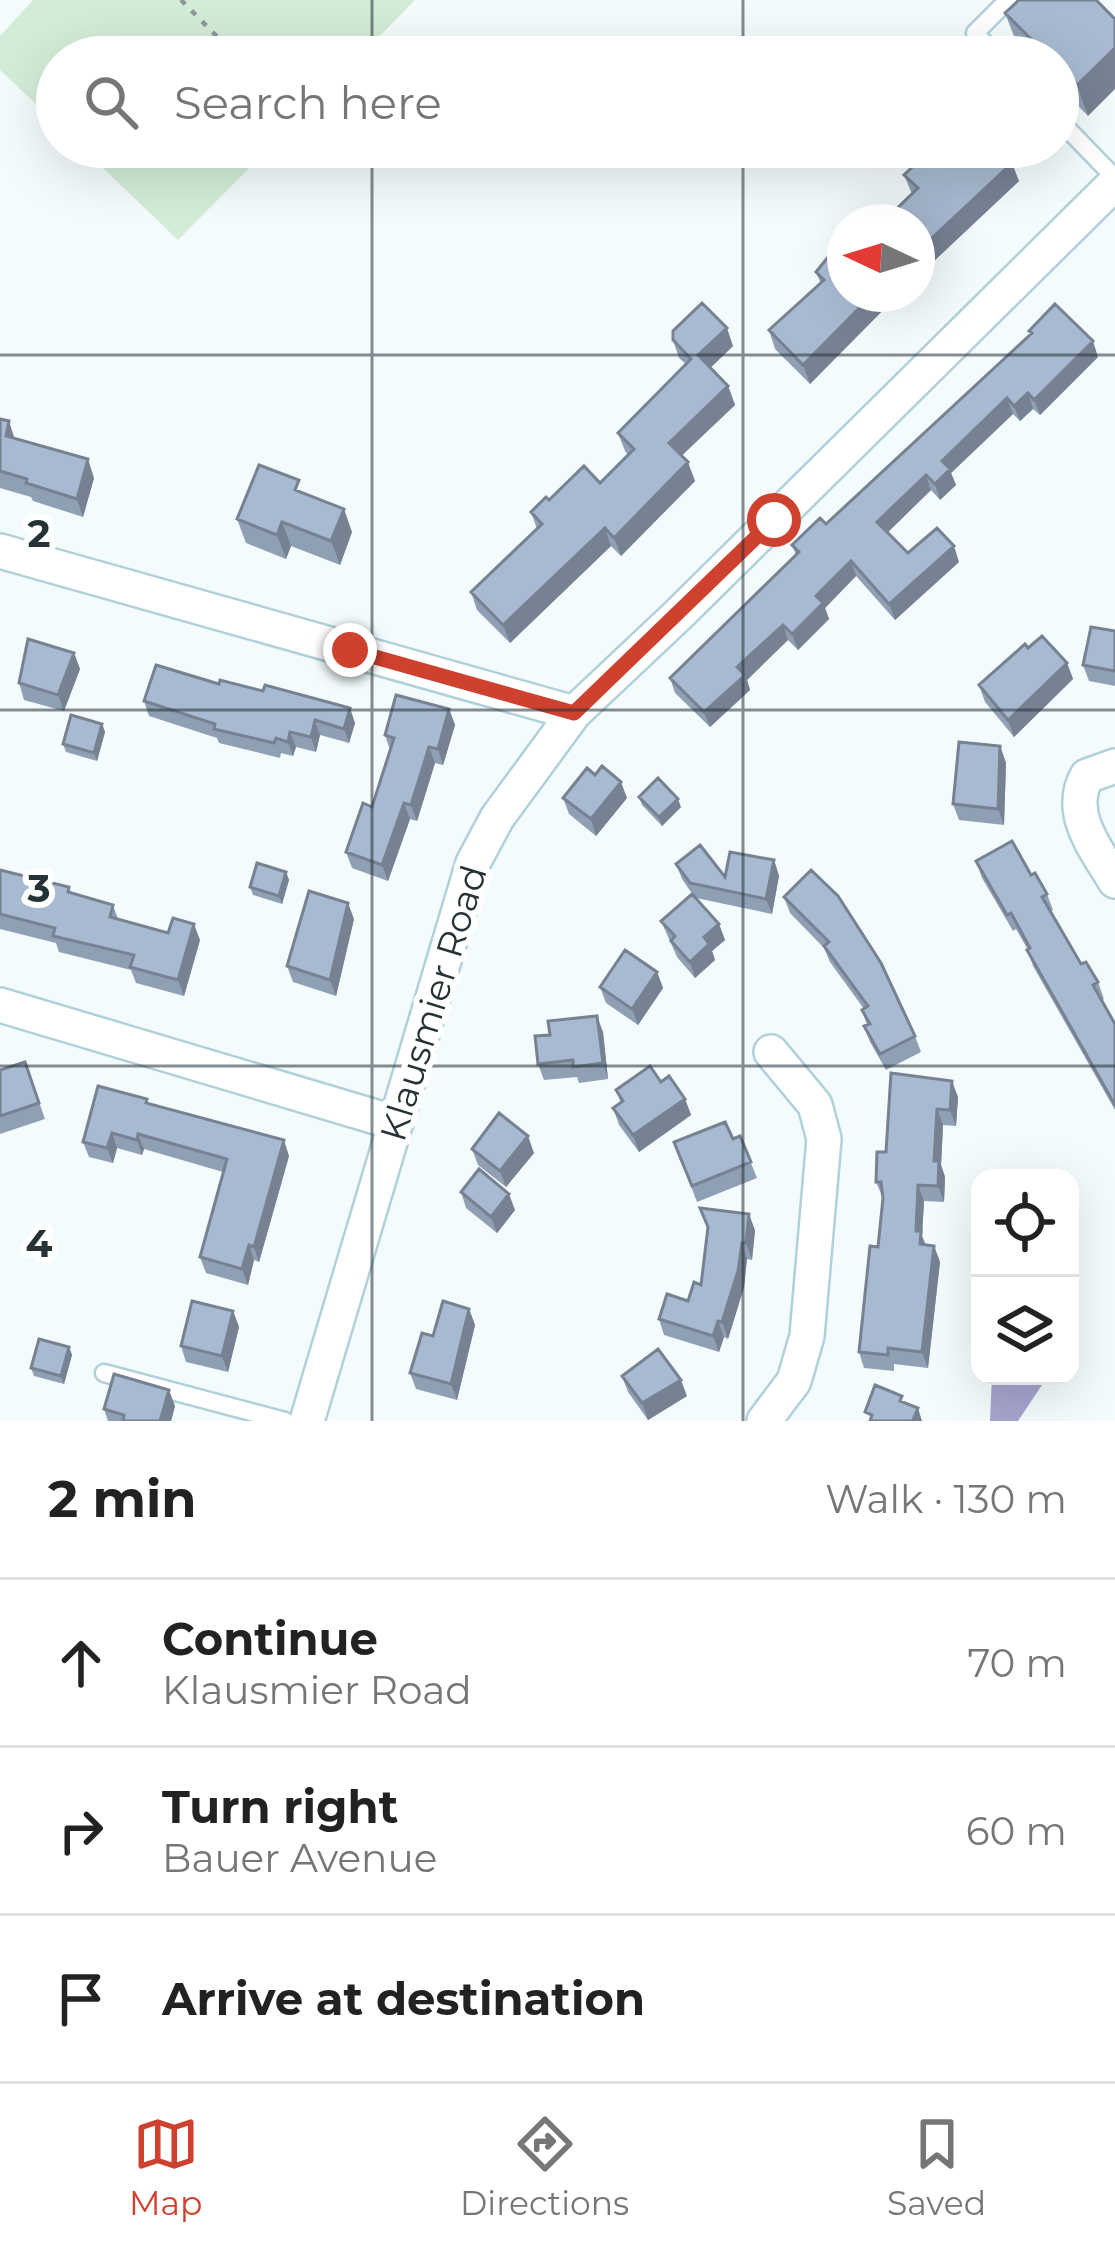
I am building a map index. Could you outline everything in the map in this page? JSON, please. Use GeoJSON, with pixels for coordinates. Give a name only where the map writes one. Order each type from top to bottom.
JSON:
{"type":"FeatureCollection","features":[{"type":"Feature","properties":{"kind":"street","name":"Klausmier Road"},"geometry":{"type":"LineString","coordinates":[[304,1420],[473,863],[497,818],[574,713],[1115,181]]}},
{"type":"Feature","properties":{"kind":"street"},"geometry":{"type":"LineString","coordinates":[[0,551],[574,713]]}},
{"type":"Feature","properties":{"kind":"street"},"geometry":{"type":"LineString","coordinates":[[1115,766],[1087,776],[1078,797],[1083,826],[1115,881]]}},
{"type":"Feature","properties":{"kind":"street"},"geometry":{"type":"LineString","coordinates":[[0,1005],[396,1123]]}},
{"type":"Feature","properties":{"kind":"street"},"geometry":{"type":"LineString","coordinates":[[764,1421],[794,1381],[807,1336],[824,1139],[815,1105],[771,1052]]}},
{"type":"Feature","properties":{"kind":"lane"},"geometry":{"type":"LineString","coordinates":[[978,36],[975,33],[1008,0]]}},
{"type":"Feature","properties":{"kind":"lane"},"geometry":{"type":"LineString","coordinates":[[1079,142],[1115,181]]}},
{"type":"Feature","properties":{"kind":"lane"},"geometry":{"type":"LineString","coordinates":[[104,1372],[304,1420]]}},
{"type":"Feature","properties":{"kind":"path"},"geometry":{"type":"LineString","coordinates":[[181,0],[216,36]]}},
{"type":"Feature","properties":{"kind":"green space"},"geometry":{"type":"Polygon","coordinates":[[[33,0],[415,0],[380,36],[36,36],[36,104],[0,70],[0,36],[33,0]]]}},
{"type":"Feature","properties":{"kind":"green space"},"geometry":{"type":"Polygon","coordinates":[[[103,168],[249,168],[178,240],[103,168]]]}},
{"type":"Feature","properties":{"kind":"water"},"geometry":{"type":"Polygon","coordinates":[[[992,1385],[1042,1385],[1018,1421],[990,1421],[992,1385]]]}},
{"type":"Feature","properties":{"kind":"building"},"geometry":{"type":"Polygon","coordinates":[[[1019,0],[1096,0],[1115,19],[1115,48],[1079,83],[1079,36],[1028,36],[1005,13],[1019,0]]]}},
{"type":"Feature","properties":{"kind":"building"},"geometry":{"type":"Polygon","coordinates":[[[911,168],[1007,168],[935,235],[935,204],[902,204],[918,188],[904,175],[911,168]]]}},
{"type":"Feature","properties":{"kind":"building"},"geometry":{"type":"Polygon","coordinates":[[[827,258],[827,312],[855,312],[803,365],[769,330],[824,280],[816,272],[827,258]]]}},
{"type":"Feature","properties":{"kind":"building"},"geometry":{"type":"Polygon","coordinates":[[[702,303],[727,328],[698,355],[728,386],[669,443],[688,462],[614,538],[605,528],[503,625],[471,592],[542,524],[531,512],[546,497],[549,500],[584,466],[600,483],[634,449],[618,433],[691,359],[673,340],[673,331],[702,303]]]}},
{"type":"Feature","properties":{"kind":"building"},"geometry":{"type":"Polygon","coordinates":[[[1055,304],[1093,341],[1034,400],[1028,393],[1014,406],[1007,398],[942,461],[950,469],[935,484],[926,475],[877,522],[908,553],[937,528],[954,546],[889,604],[851,561],[816,596],[823,603],[792,634],[783,625],[737,667],[745,675],[704,712],[670,678],[799,552],[792,545],[820,518],[826,524],[1032,333],[1029,331],[1055,304]]]}},
{"type":"Feature","properties":{"kind":"building"},"geometry":{"type":"Polygon","coordinates":[[[0,419],[9,421],[6,436],[88,459],[77,499],[0,471],[0,419]]]}},
{"type":"Feature","properties":{"kind":"building"},"geometry":{"type":"Polygon","coordinates":[[[259,465],[299,480],[295,490],[344,509],[331,541],[282,522],[277,535],[237,519],[259,465]]]}},
{"type":"Feature","properties":{"kind":"building"},"geometry":{"type":"Polygon","coordinates":[[[1091,627],[1115,631],[1115,671],[1083,665],[1091,627]]]}},
{"type":"Feature","properties":{"kind":"building"},"geometry":{"type":"Polygon","coordinates":[[[1042,636],[1067,663],[1008,720],[979,685],[1025,644],[1028,648],[1042,636]]]}},
{"type":"Feature","properties":{"kind":"building"},"geometry":{"type":"Polygon","coordinates":[[[28,639],[74,653],[58,695],[19,683],[28,639]]]}},
{"type":"Feature","properties":{"kind":"building"},"geometry":{"type":"Polygon","coordinates":[[[156,665],[219,684],[220,680],[263,691],[265,685],[350,708],[344,729],[315,720],[311,737],[290,732],[288,742],[276,738],[274,743],[214,729],[215,724],[144,701],[156,665]]]}},
{"type":"Feature","properties":{"kind":"building"},"geometry":{"type":"Polygon","coordinates":[[[396,695],[449,709],[438,749],[429,747],[411,805],[404,803],[382,865],[346,852],[363,803],[372,807],[394,738],[385,735],[396,695]]]}},
{"type":"Feature","properties":{"kind":"building"},"geometry":{"type":"Polygon","coordinates":[[[71,715],[102,724],[94,753],[63,744],[71,715]]]}},
{"type":"Feature","properties":{"kind":"building"},"geometry":{"type":"Polygon","coordinates":[[[959,742],[1000,746],[998,809],[953,804],[959,742]]]}},
{"type":"Feature","properties":{"kind":"building"},"geometry":{"type":"Polygon","coordinates":[[[602,766],[621,782],[591,819],[563,798],[587,768],[595,775],[602,766]]]}},
{"type":"Feature","properties":{"kind":"building"},"geometry":{"type":"Polygon","coordinates":[[[658,778],[678,799],[659,817],[639,797],[658,778]]]}},
{"type":"Feature","properties":{"kind":"building"},"geometry":{"type":"Polygon","coordinates":[[[1012,841],[1047,894],[1042,897],[1081,964],[1086,962],[1098,982],[1093,985],[1115,1024],[1115,1105],[1011,913],[1007,915],[976,861],[1012,841]]]}},
{"type":"Feature","properties":{"kind":"building"},"geometry":{"type":"Polygon","coordinates":[[[700,845],[725,877],[730,852],[774,860],[766,899],[690,883],[676,864],[700,845]]]}},
{"type":"Feature","properties":{"kind":"building"},"geometry":{"type":"Polygon","coordinates":[[[257,863],[286,872],[279,896],[250,887],[257,863]]]}},
{"type":"Feature","properties":{"kind":"building"},"geometry":{"type":"Polygon","coordinates":[[[0,870],[69,887],[68,892],[113,905],[110,917],[168,933],[173,918],[194,924],[178,980],[130,967],[134,955],[53,936],[55,928],[0,914],[0,870]]]}},
{"type":"Feature","properties":{"kind":"building"},"geometry":{"type":"Polygon","coordinates":[[[811,870],[838,896],[881,963],[915,1036],[880,1054],[864,1026],[870,1024],[862,1010],[868,1006],[824,946],[829,942],[784,897],[811,870]]]}},
{"type":"Feature","properties":{"kind":"building"},"geometry":{"type":"Polygon","coordinates":[[[309,891],[348,903],[330,980],[287,966],[309,891]]]}},
{"type":"Feature","properties":{"kind":"building"},"geometry":{"type":"Polygon","coordinates":[[[692,894],[719,924],[704,937],[709,944],[690,962],[661,921],[692,894]]]}},
{"type":"Feature","properties":{"kind":"building"},"geometry":{"type":"Polygon","coordinates":[[[625,950],[657,972],[632,1009],[600,987],[625,950]]]}},
{"type":"Feature","properties":{"kind":"building"},"geometry":{"type":"Polygon","coordinates":[[[597,1016],[603,1063],[538,1064],[535,1036],[550,1035],[548,1021],[597,1016]]]}},
{"type":"Feature","properties":{"kind":"building"},"geometry":{"type":"Polygon","coordinates":[[[25,1062],[39,1103],[0,1116],[0,1070],[25,1062]]]}},
{"type":"Feature","properties":{"kind":"building"},"geometry":{"type":"Polygon","coordinates":[[[650,1066],[661,1082],[669,1076],[685,1099],[633,1135],[613,1108],[623,1101],[616,1090],[650,1066]]]}},
{"type":"Feature","properties":{"kind":"building"},"geometry":{"type":"Polygon","coordinates":[[[891,1073],[952,1081],[950,1110],[937,1109],[934,1161],[939,1161],[938,1186],[918,1185],[916,1231],[921,1231],[920,1244],[934,1246],[922,1352],[888,1348],[888,1355],[859,1352],[870,1246],[878,1247],[883,1198],[881,1182],[876,1182],[877,1152],[886,1152],[891,1073]]]}},
{"type":"Feature","properties":{"kind":"building"},"geometry":{"type":"Polygon","coordinates":[[[98,1086],[284,1140],[254,1247],[249,1245],[242,1269],[200,1257],[227,1159],[138,1134],[137,1140],[112,1133],[107,1148],[83,1142],[98,1086]]]}},
{"type":"Feature","properties":{"kind":"building"},"geometry":{"type":"Polygon","coordinates":[[[499,1113],[528,1136],[500,1171],[472,1149],[499,1113]]]}},
{"type":"Feature","properties":{"kind":"building"},"geometry":{"type":"Polygon","coordinates":[[[725,1122],[733,1139],[740,1136],[751,1162],[692,1186],[674,1142],[725,1122]]]}},
{"type":"Feature","properties":{"kind":"building"},"geometry":{"type":"Polygon","coordinates":[[[479,1169],[509,1194],[491,1217],[461,1192],[479,1169]]]}},
{"type":"Feature","properties":{"kind":"building"},"geometry":{"type":"Polygon","coordinates":[[[700,1208],[749,1214],[738,1271],[713,1336],[659,1319],[667,1294],[688,1301],[694,1282],[701,1285],[708,1227],[700,1208]]]}},
{"type":"Feature","properties":{"kind":"building"},"geometry":{"type":"Polygon","coordinates":[[[192,1301],[233,1311],[222,1356],[181,1346],[192,1301]]]}},
{"type":"Feature","properties":{"kind":"building"},"geometry":{"type":"Polygon","coordinates":[[[443,1301],[469,1309],[451,1384],[410,1373],[422,1333],[433,1336],[443,1301]]]}},
{"type":"Feature","properties":{"kind":"building"},"geometry":{"type":"Polygon","coordinates":[[[39,1339],[69,1347],[61,1376],[31,1368],[39,1339]]]}},
{"type":"Feature","properties":{"kind":"building"},"geometry":{"type":"Polygon","coordinates":[[[658,1349],[681,1380],[642,1403],[622,1376],[658,1349]]]}},
{"type":"Feature","properties":{"kind":"building"},"geometry":{"type":"Polygon","coordinates":[[[114,1374],[169,1390],[160,1421],[123,1421],[124,1415],[104,1409],[114,1374]]]}},
{"type":"Feature","properties":{"kind":"building"},"geometry":{"type":"Polygon","coordinates":[[[875,1385],[918,1408],[915,1421],[870,1421],[872,1415],[865,1412],[875,1385]]]}},
{"type":"Feature","properties":{"kind":"route"},"geometry":{"type":"LineString","coordinates":[[350,650],[574,713],[774,520]]}}]}
